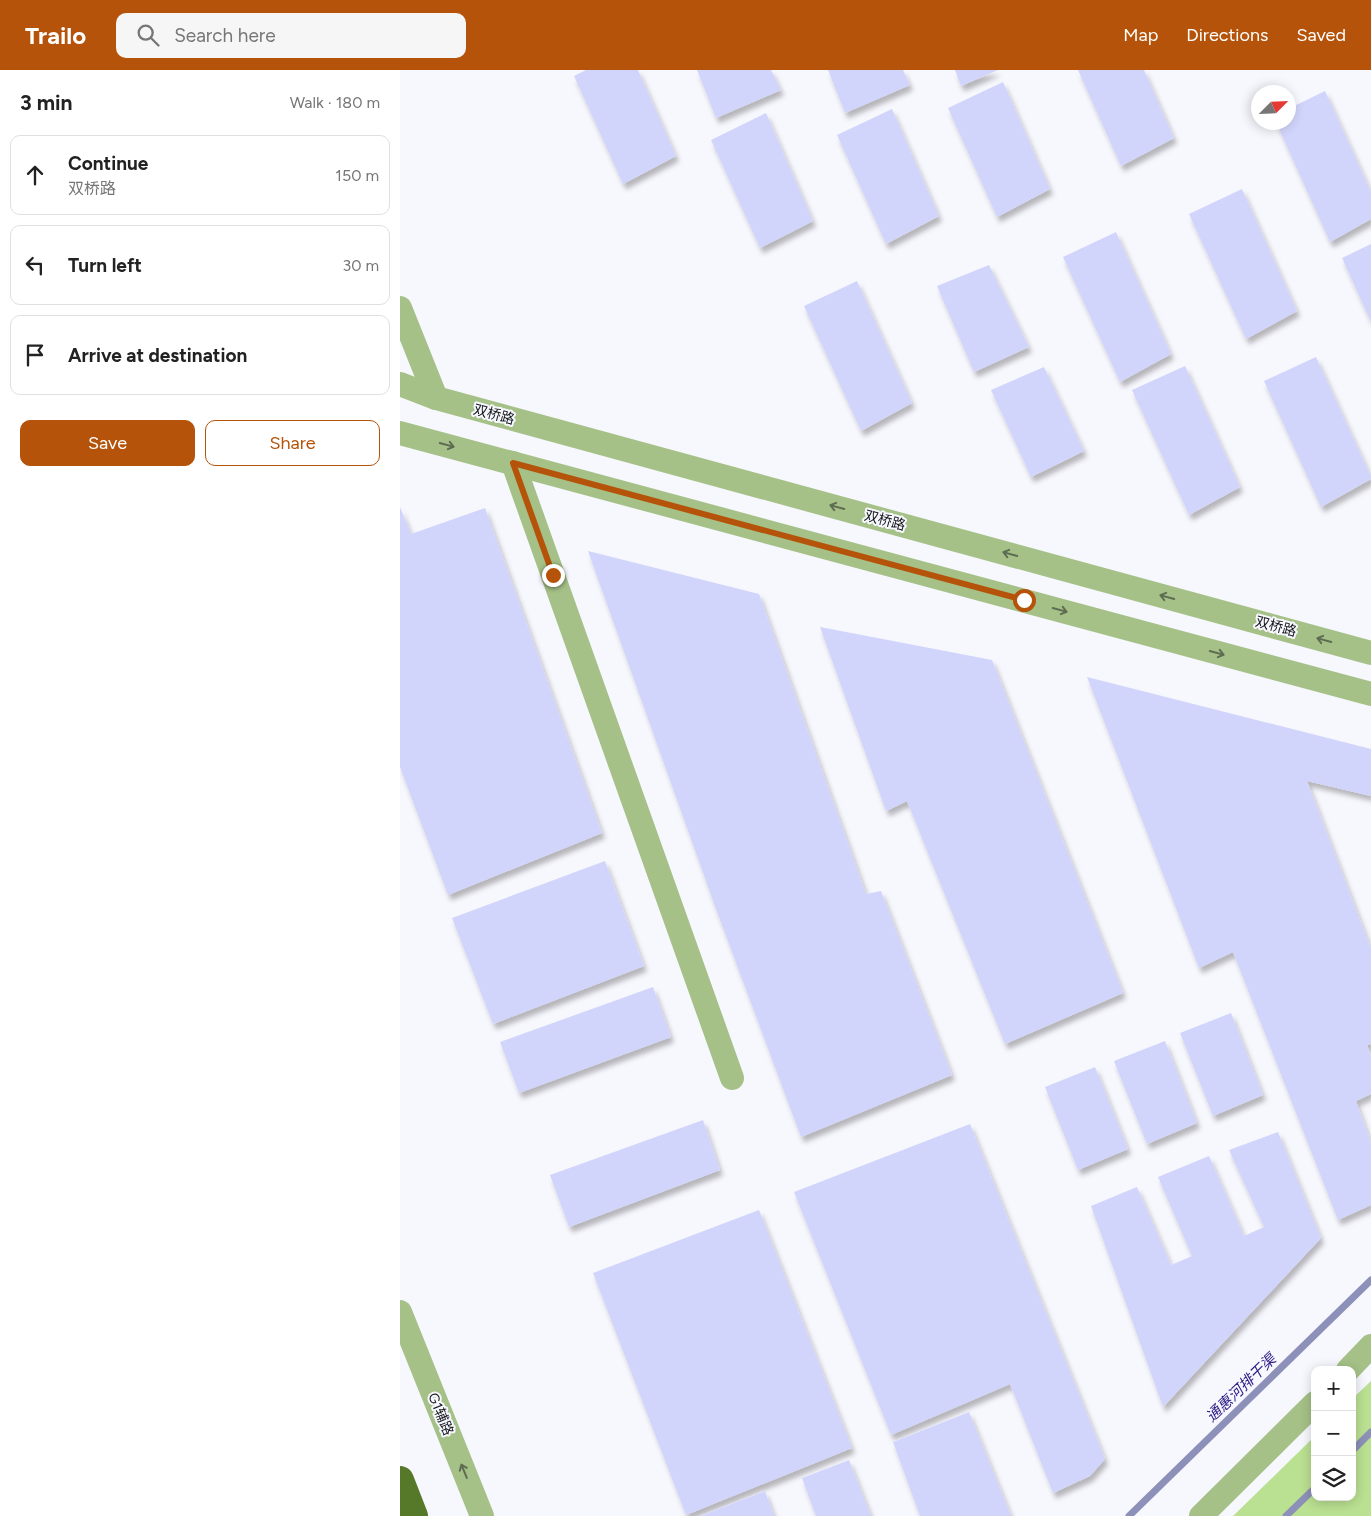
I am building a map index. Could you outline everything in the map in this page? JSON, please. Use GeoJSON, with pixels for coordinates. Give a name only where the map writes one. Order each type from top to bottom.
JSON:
{"type":"FeatureCollection","features":[{"type":"Feature","properties":{"kind":"highway"},"geometry":{"type":"LineString","coordinates":[[400,1480],[414,1516]]}},
{"type":"Feature","properties":{"kind":"street"},"geometry":{"type":"LineString","coordinates":[[400,308],[436,398]]}},
{"type":"Feature","properties":{"kind":"street","name":"双桥路"},"geometry":{"type":"LineString","coordinates":[[400,384],[436,398],[1371,652]]}},
{"type":"Feature","properties":{"kind":"street"},"geometry":{"type":"LineString","coordinates":[[400,433],[1368,687]]}},
{"type":"Feature","properties":{"kind":"street"},"geometry":{"type":"LineString","coordinates":[[513,463],[732,1078]]}},
{"type":"Feature","properties":{"kind":"street","name":"G1辅路"},"geometry":{"type":"LineString","coordinates":[[400,1312],[482,1516]]}},
{"type":"Feature","properties":{"kind":"street"},"geometry":{"type":"LineString","coordinates":[[1352,1366],[1371,1346]]}},
{"type":"Feature","properties":{"kind":"street"},"geometry":{"type":"LineString","coordinates":[[1201,1516],[1311,1407]]}},
{"type":"Feature","properties":{"kind":"green space"},"geometry":{"type":"Polygon","coordinates":[[[1371,1381],[1371,1516],[1233,1516],[1311,1440],[1311,1501],[1356,1501],[1356,1395],[1371,1381]]]}},
{"type":"Feature","properties":{"kind":"building"},"geometry":{"type":"Polygon","coordinates":[[[586,70],[638,70],[676,156],[623,184],[574,76],[586,70]]]}},
{"type":"Feature","properties":{"kind":"building"},"geometry":{"type":"Polygon","coordinates":[[[697,70],[771,70],[781,90],[716,118],[697,70]]]}},
{"type":"Feature","properties":{"kind":"building"},"geometry":{"type":"Polygon","coordinates":[[[828,70],[903,70],[910,85],[845,113],[828,70]]]}},
{"type":"Feature","properties":{"kind":"building"},"geometry":{"type":"Polygon","coordinates":[[[955,70],[998,70],[961,86],[955,70]]]}},
{"type":"Feature","properties":{"kind":"building"},"geometry":{"type":"Polygon","coordinates":[[[1078,70],[1144,70],[1174,138],[1121,166],[1078,70]]]}},
{"type":"Feature","properties":{"kind":"building"},"geometry":{"type":"Polygon","coordinates":[[[1003,82],[1050,189],[997,217],[948,108],[1003,82]]]}},
{"type":"Feature","properties":{"kind":"building"},"geometry":{"type":"Polygon","coordinates":[[[1325,91],[1371,192],[1371,219],[1330,242],[1280,130],[1296,130],[1296,105],[1325,91]]]}},
{"type":"Feature","properties":{"kind":"building"},"geometry":{"type":"Polygon","coordinates":[[[892,109],[939,216],[886,244],[837,135],[892,109]]]}},
{"type":"Feature","properties":{"kind":"building"},"geometry":{"type":"Polygon","coordinates":[[[766,113],[813,221],[760,248],[711,140],[766,113]]]}},
{"type":"Feature","properties":{"kind":"building"},"geometry":{"type":"Polygon","coordinates":[[[1242,189],[1297,311],[1246,339],[1189,214],[1242,189]]]}},
{"type":"Feature","properties":{"kind":"building"},"geometry":{"type":"Polygon","coordinates":[[[1116,232],[1171,354],[1120,382],[1063,257],[1116,232]]]}},
{"type":"Feature","properties":{"kind":"building"},"geometry":{"type":"Polygon","coordinates":[[[1371,244],[1371,322],[1342,258],[1371,244]]]}},
{"type":"Feature","properties":{"kind":"building"},"geometry":{"type":"Polygon","coordinates":[[[989,265],[1029,347],[974,372],[937,286],[989,265]]]}},
{"type":"Feature","properties":{"kind":"building"},"geometry":{"type":"Polygon","coordinates":[[[857,281],[912,403],[861,431],[804,306],[857,281]]]}},
{"type":"Feature","properties":{"kind":"building"},"geometry":{"type":"Polygon","coordinates":[[[1316,357],[1371,477],[1371,479],[1321,507],[1264,381],[1316,357]]]}},
{"type":"Feature","properties":{"kind":"building"},"geometry":{"type":"Polygon","coordinates":[[[1185,366],[1240,487],[1189,515],[1132,390],[1185,366]]]}},
{"type":"Feature","properties":{"kind":"building"},"geometry":{"type":"Polygon","coordinates":[[[1044,367],[1084,451],[1031,477],[991,390],[1044,367]]]}},
{"type":"Feature","properties":{"kind":"building"},"geometry":{"type":"Polygon","coordinates":[[[400,507],[411,534],[485,508],[602,833],[448,895],[400,767],[400,507]]]}},
{"type":"Feature","properties":{"kind":"building"},"geometry":{"type":"Polygon","coordinates":[[[588,551],[759,594],[866,894],[881,891],[952,1075],[801,1137],[716,909],[588,551]]]}},
{"type":"Feature","properties":{"kind":"building"},"geometry":{"type":"Polygon","coordinates":[[[820,627],[992,660],[1123,993],[1005,1044],[907,801],[886,811],[820,627]]]}},
{"type":"Feature","properties":{"kind":"building"},"geometry":{"type":"Polygon","coordinates":[[[1087,677],[1371,749],[1371,796],[1307,781],[1371,949],[1371,1044],[1367,1045],[1371,1056],[1371,1094],[1356,1101],[1371,1143],[1371,1205],[1338,1220],[1233,952],[1199,968],[1087,677]]]}},
{"type":"Feature","properties":{"kind":"building"},"geometry":{"type":"Polygon","coordinates":[[[605,861],[644,966],[493,1024],[452,918],[605,861]]]}},
{"type":"Feature","properties":{"kind":"building"},"geometry":{"type":"Polygon","coordinates":[[[653,987],[671,1037],[519,1093],[500,1042],[653,987]]]}},
{"type":"Feature","properties":{"kind":"building"},"geometry":{"type":"Polygon","coordinates":[[[1231,1013],[1263,1095],[1213,1116],[1180,1033],[1231,1013]]]}},
{"type":"Feature","properties":{"kind":"building"},"geometry":{"type":"Polygon","coordinates":[[[1165,1041],[1197,1123],[1147,1144],[1114,1061],[1165,1041]]]}},
{"type":"Feature","properties":{"kind":"building"},"geometry":{"type":"Polygon","coordinates":[[[1095,1067],[1128,1149],[1078,1170],[1045,1087],[1095,1067]]]}},
{"type":"Feature","properties":{"kind":"building"},"geometry":{"type":"Polygon","coordinates":[[[703,1120],[720,1170],[569,1227],[550,1175],[703,1120]]]}},
{"type":"Feature","properties":{"kind":"building"},"geometry":{"type":"Polygon","coordinates":[[[970,1124],[1105,1459],[1090,1476],[1053,1493],[1010,1384],[891,1435],[794,1192],[970,1124]]]}},
{"type":"Feature","properties":{"kind":"building"},"geometry":{"type":"Polygon","coordinates":[[[1278,1132],[1321,1238],[1163,1407],[1091,1206],[1137,1187],[1171,1265],[1192,1256],[1158,1177],[1209,1156],[1244,1236],[1264,1227],[1229,1150],[1278,1132]]]}},
{"type":"Feature","properties":{"kind":"building"},"geometry":{"type":"Polygon","coordinates":[[[759,1210],[852,1448],[686,1515],[593,1273],[759,1210]]]}},
{"type":"Feature","properties":{"kind":"building"},"geometry":{"type":"Polygon","coordinates":[[[969,1412],[1011,1516],[920,1516],[893,1442],[969,1412]]]}},
{"type":"Feature","properties":{"kind":"building"},"geometry":{"type":"Polygon","coordinates":[[[849,1460],[871,1516],[816,1516],[802,1478],[849,1460]]]}},
{"type":"Feature","properties":{"kind":"building"},"geometry":{"type":"Polygon","coordinates":[[[765,1491],[774,1516],[700,1516],[765,1491]]]}},
{"type":"Feature","properties":{"kind":"waterway","name":"通惠河排干渠"},"geometry":{"type":"LineString","coordinates":[[1129,1516],[1371,1280]]}},
{"type":"Feature","properties":{"kind":"waterway"},"geometry":{"type":"LineString","coordinates":[[1356,1447],[1371,1432]]}},
{"type":"Feature","properties":{"kind":"waterway"},"geometry":{"type":"LineString","coordinates":[[1286,1516],[1311,1492]]}},
{"type":"Feature","properties":{"kind":"route"},"geometry":{"type":"LineString","coordinates":[[553,575],[513,463],[1024,600]]}}]}
